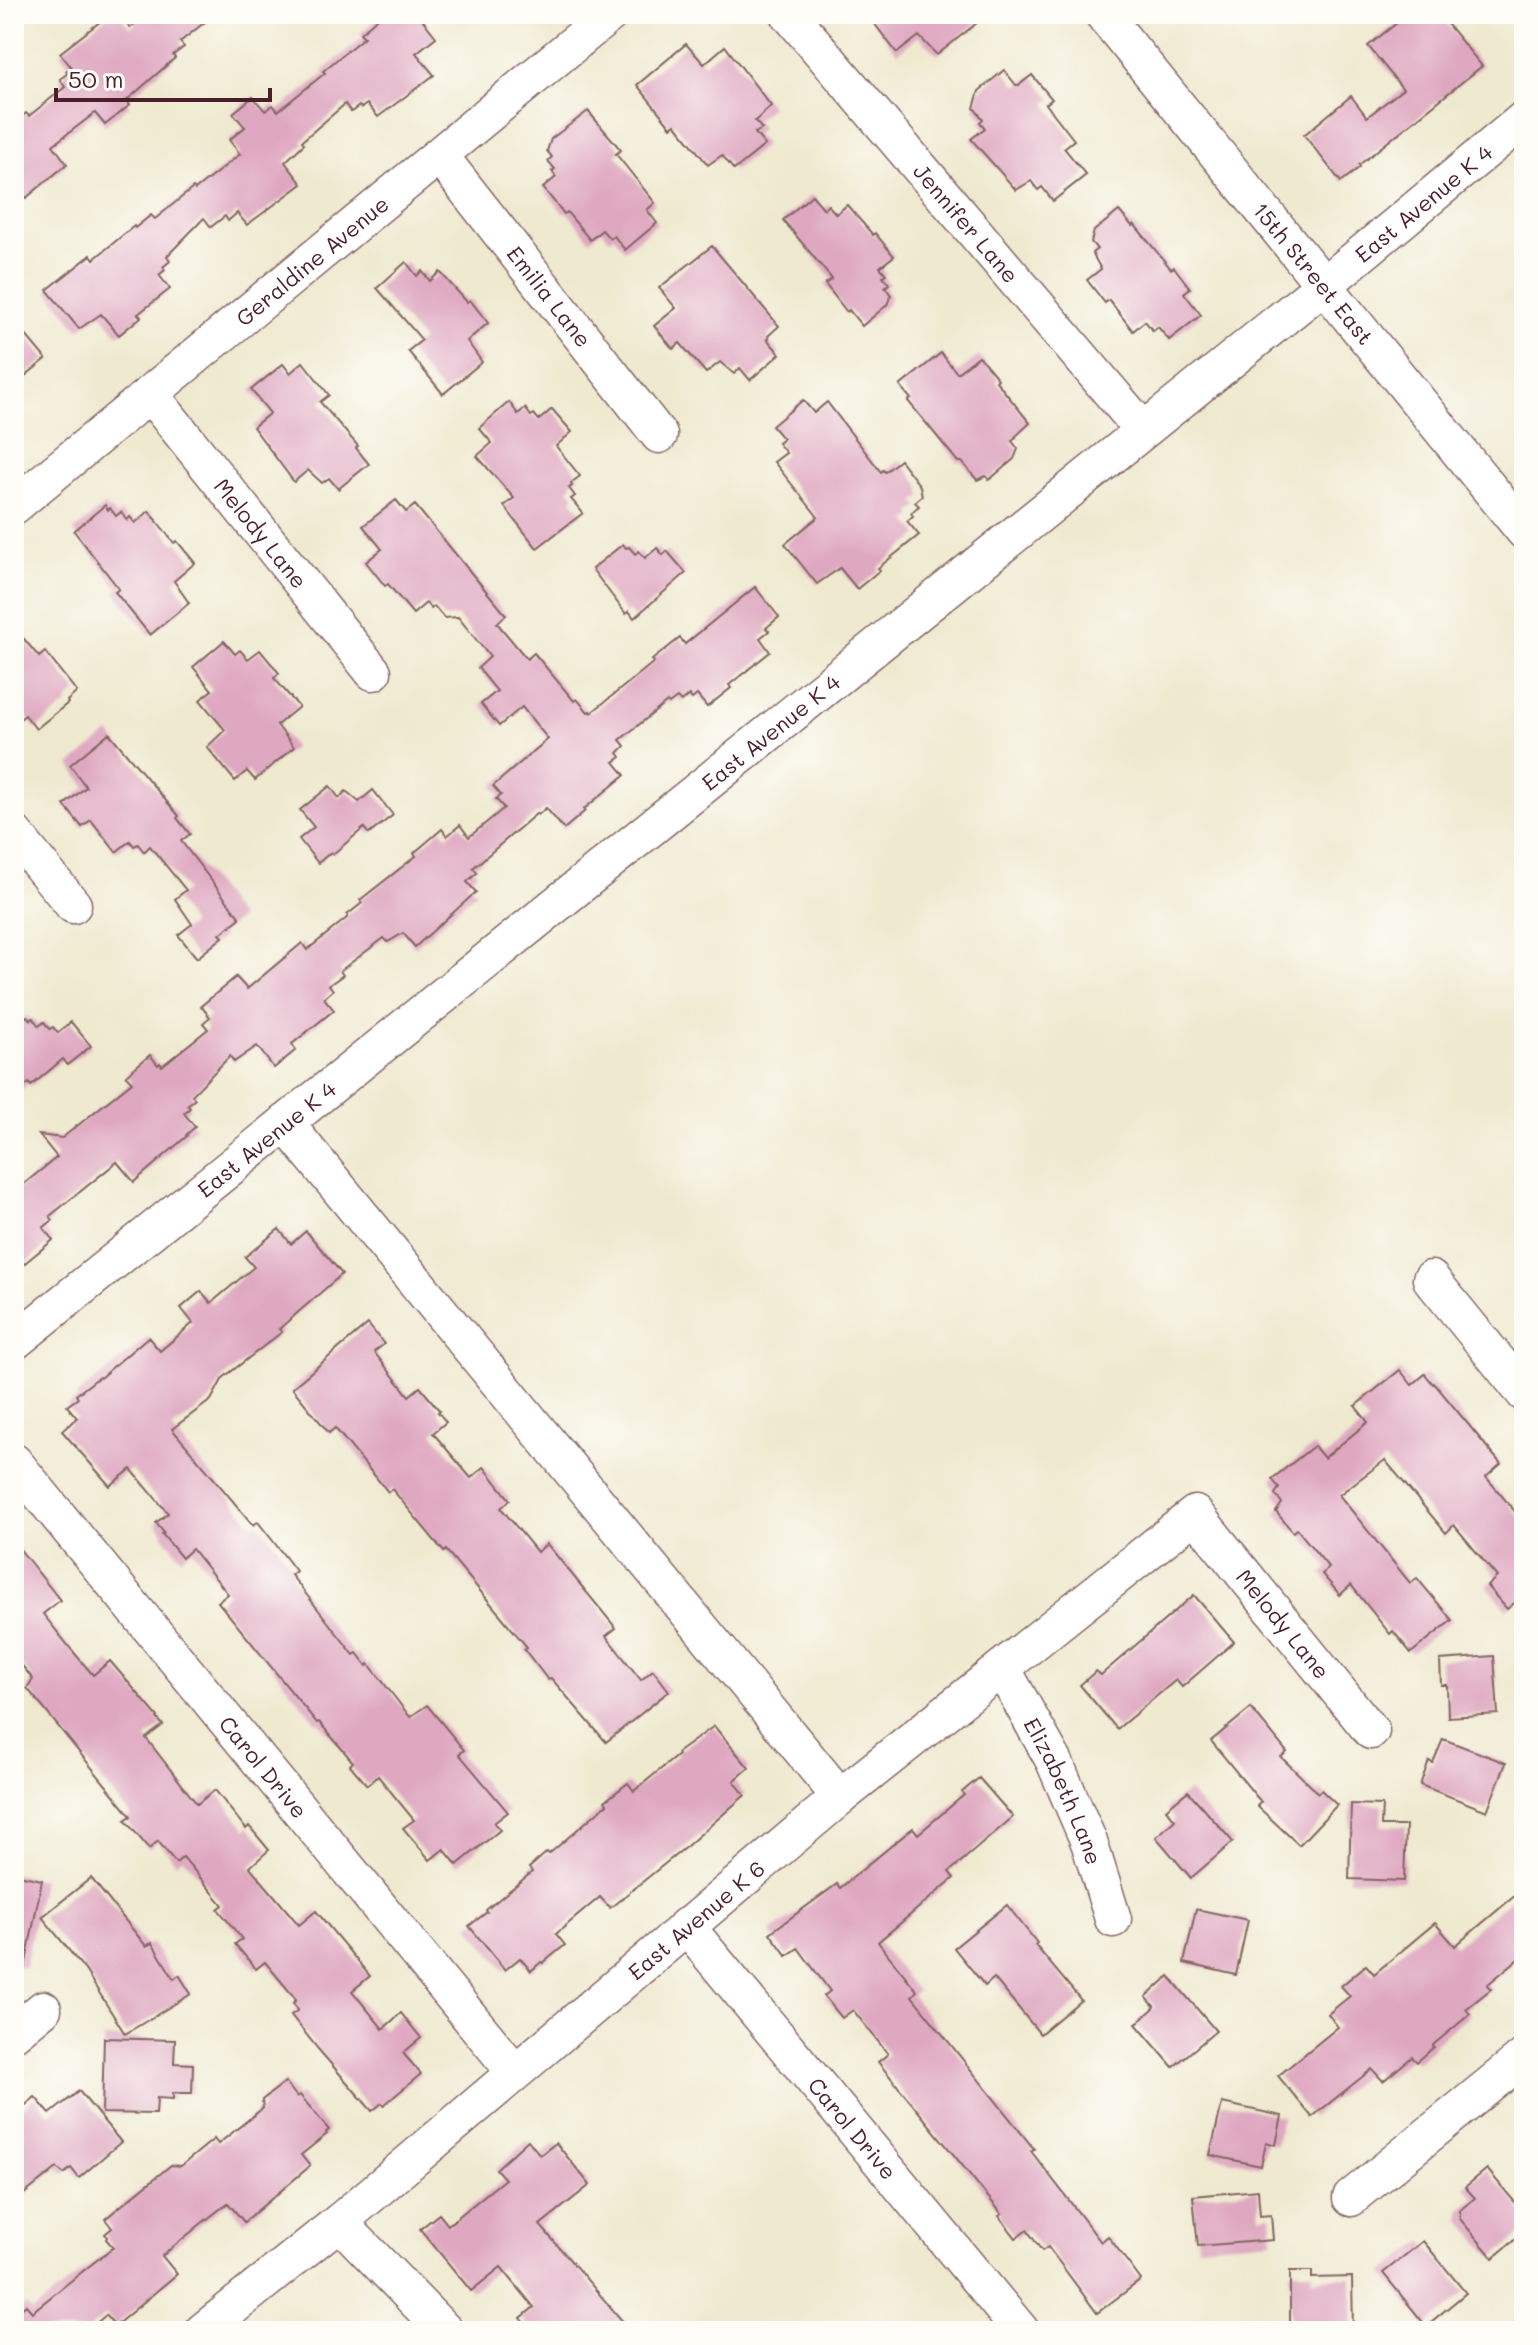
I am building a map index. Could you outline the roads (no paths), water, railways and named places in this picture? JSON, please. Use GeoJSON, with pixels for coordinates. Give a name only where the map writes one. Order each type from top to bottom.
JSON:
{"type":"FeatureCollection","features":[{"type":"Feature","properties":{"kind":"street","name":"Geraldine Avenue"},"geometry":{"type":"LineString","coordinates":[[14,506],[610,14]]}},
{"type":"Feature","properties":{"kind":"street","name":"Jennifer Lane"},"geometry":{"type":"LineString","coordinates":[[789,14],[1143,430]]}},
{"type":"Feature","properties":{"kind":"street","name":"15th Street East"},"geometry":{"type":"LineString","coordinates":[[1103,14],[1524,531]]}},
{"type":"Feature","properties":{"kind":"street","name":"East Avenue K 4"},"geometry":{"type":"LineString","coordinates":[[14,1342],[1324,285],[1524,119]]}},
{"type":"Feature","properties":{"kind":"street","name":"Emilia Lane"},"geometry":{"type":"LineString","coordinates":[[440,156],[659,435]]}},
{"type":"Feature","properties":{"kind":"street","name":"Melody Lane"},"geometry":{"type":"LineString","coordinates":[[150,394],[373,672]]}},
{"type":"Feature","properties":{"kind":"street"},"geometry":{"type":"LineString","coordinates":[[14,833],[73,905]]}},
{"type":"Feature","properties":{"kind":"street"},"geometry":{"type":"LineString","coordinates":[[285,1123],[840,1797]]}},
{"type":"Feature","properties":{"kind":"street"},"geometry":{"type":"LineString","coordinates":[[1431,1279],[1524,1393]]}},
{"type":"Feature","properties":{"kind":"street","name":"Carol Drive"},"geometry":{"type":"LineString","coordinates":[[14,1462],[514,2071]]}},
{"type":"Feature","properties":{"kind":"street","name":"Melody Lane"},"geometry":{"type":"LineString","coordinates":[[1195,1514],[1371,1731]]}},
{"type":"Feature","properties":{"kind":"street","name":"East Avenue K 6"},"geometry":{"type":"LineString","coordinates":[[203,2331],[339,2222],[840,1797],[1195,1514]]}},
{"type":"Feature","properties":{"kind":"street","name":"Elizabeth Lane"},"geometry":{"type":"LineString","coordinates":[[1002,1668],[1066,1788],[1089,1842],[1113,1919]]}},
{"type":"Feature","properties":{"kind":"street","name":"Carol Drive"},"geometry":{"type":"LineString","coordinates":[[686,1926],[1021,2331]]}},
{"type":"Feature","properties":{"kind":"street"},"geometry":{"type":"LineString","coordinates":[[14,2033],[43,2009]]}},
{"type":"Feature","properties":{"kind":"street"},"geometry":{"type":"LineString","coordinates":[[1351,2198],[1524,2057]]}},
{"type":"Feature","properties":{"kind":"street"},"geometry":{"type":"LineString","coordinates":[[339,2222],[445,2331]]}}]}
